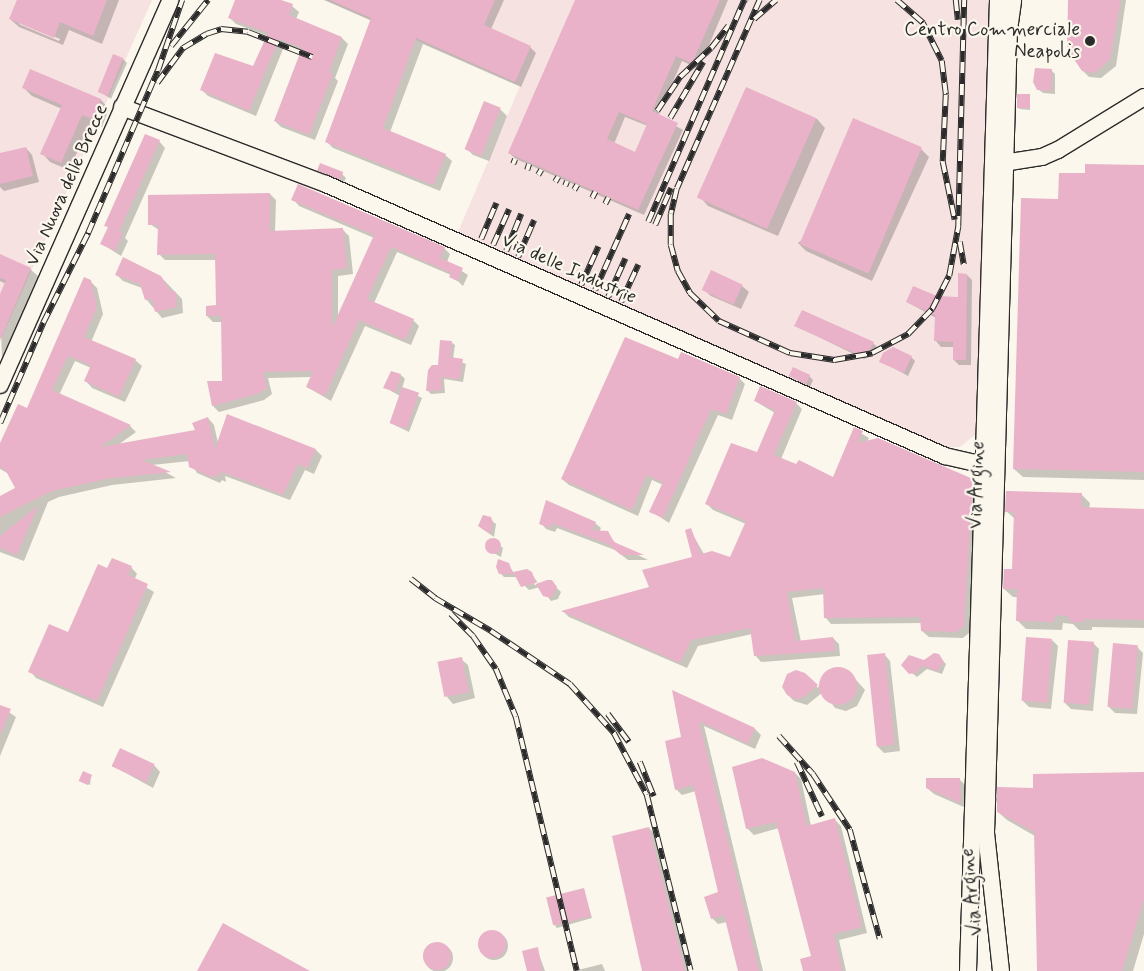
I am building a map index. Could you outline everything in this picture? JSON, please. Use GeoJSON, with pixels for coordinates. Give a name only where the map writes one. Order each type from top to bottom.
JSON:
{"type":"FeatureCollection","features":[{"type":"Feature","properties":{"kind":"street","name":"Via Nuova delle Brecce"},"geometry":{"type":"LineString","coordinates":[[0,385],[171,0]]}},
{"type":"Feature","properties":{"kind":"street","name":"Via Argine"},"geometry":{"type":"LineString","coordinates":[[968,971],[990,467],[999,164],[998,0]]}},
{"type":"Feature","properties":{"kind":"street","name":"Via Argine"},"geometry":{"type":"LineString","coordinates":[[999,164],[1013,0]]}},
{"type":"Feature","properties":{"kind":"street"},"geometry":{"type":"LineString","coordinates":[[999,164],[1058,150],[1144,97]]}},
{"type":"Feature","properties":{"kind":"street","name":"Via delle Industrie"},"geometry":{"type":"LineString","coordinates":[[122,107],[317,180],[945,456],[990,467]]}},
{"type":"Feature","properties":{"kind":"street","name":"Via Argine"},"geometry":{"type":"LineString","coordinates":[[990,467],[986,832],[1001,971]]}},
{"type":"Feature","properties":{"kind":"shaded area"},"geometry":{"type":"Polygon","coordinates":[[[0,0],[152,0],[0,341],[0,0]]]}},
{"type":"Feature","properties":{"kind":"shaded area"},"geometry":{"type":"Polygon","coordinates":[[[325,0],[989,0],[977,433],[960,447],[941,447],[458,232],[520,86],[325,0]]]}},
{"type":"Feature","properties":{"kind":"building"},"geometry":{"type":"Polygon","coordinates":[[[17,0],[107,0],[93,36],[60,22],[54,38],[9,19],[17,0]]]}},
{"type":"Feature","properties":{"kind":"building"},"geometry":{"type":"Polygon","coordinates":[[[235,0],[281,0],[293,4],[289,15],[342,37],[329,72],[333,74],[309,135],[274,121],[302,48],[279,39],[249,111],[200,90],[215,53],[253,66],[268,33],[228,18],[235,0]]]}},
{"type":"Feature","properties":{"kind":"building"},"geometry":{"type":"Polygon","coordinates":[[[330,0],[495,0],[484,25],[531,46],[515,82],[416,38],[383,128],[446,154],[433,185],[325,142],[371,18],[330,0]]]}},
{"type":"Feature","properties":{"kind":"building"},"geometry":{"type":"Polygon","coordinates":[[[575,0],[720,0],[692,63],[676,56],[652,111],[678,123],[638,210],[508,153],[575,0]],[[619,112],[607,139],[635,152],[647,124],[619,112]]]}},
{"type":"Feature","properties":{"kind":"building","name":"Centro Commerciale Neapolis"},"geometry":{"type":"Polygon","coordinates":[[[1068,0],[1121,0],[1110,59],[1095,73],[1082,71],[1067,49],[1068,0]]]}},
{"type":"Feature","properties":{"kind":"building"},"geometry":{"type":"Polygon","coordinates":[[[113,54],[123,58],[108,96],[98,92],[113,54]]]}},
{"type":"Feature","properties":{"kind":"building"},"geometry":{"type":"Polygon","coordinates":[[[1035,68],[1052,69],[1051,91],[1037,90],[1033,82],[1035,68]]]}},
{"type":"Feature","properties":{"kind":"building"},"geometry":{"type":"Polygon","coordinates":[[[30,69],[101,99],[93,119],[82,115],[61,163],[40,154],[62,105],[22,88],[30,69]]]}},
{"type":"Feature","properties":{"kind":"building"},"geometry":{"type":"Polygon","coordinates":[[[746,87],[816,118],[767,229],[697,198],[746,87]]]}},
{"type":"Feature","properties":{"kind":"building"},"geometry":{"type":"Polygon","coordinates":[[[1017,94],[1030,94],[1030,108],[1017,108],[1017,94]]]}},
{"type":"Feature","properties":{"kind":"building"},"geometry":{"type":"Polygon","coordinates":[[[484,101],[501,108],[481,156],[465,149],[484,101]]]}},
{"type":"Feature","properties":{"kind":"building"},"geometry":{"type":"Polygon","coordinates":[[[853,118],[922,147],[869,273],[799,244],[853,118]]]}},
{"type":"Feature","properties":{"kind":"building"},"geometry":{"type":"Polygon","coordinates":[[[145,134],[160,140],[119,232],[123,233],[115,251],[100,244],[108,227],[104,226],[145,134]]]}},
{"type":"Feature","properties":{"kind":"building"},"geometry":{"type":"Polygon","coordinates":[[[26,147],[33,176],[0,184],[0,153],[26,147]]]}},
{"type":"Feature","properties":{"kind":"building"},"geometry":{"type":"Polygon","coordinates":[[[320,163],[343,172],[340,179],[317,170],[320,163]]]}},
{"type":"Feature","properties":{"kind":"building"},"geometry":{"type":"Polygon","coordinates":[[[1085,164],[1144,165],[1144,472],[1013,469],[1021,198],[1058,199],[1059,173],[1085,173],[1085,164]]]}},
{"type":"Feature","properties":{"kind":"building"},"geometry":{"type":"Polygon","coordinates":[[[298,184],[445,247],[440,258],[463,268],[457,281],[449,277],[451,273],[391,247],[367,299],[414,319],[405,340],[359,320],[325,396],[306,387],[313,371],[263,372],[267,388],[257,394],[212,406],[207,381],[222,381],[221,316],[206,316],[206,306],[216,305],[215,254],[157,255],[158,225],[148,225],[148,195],[270,193],[270,231],[343,228],[347,268],[332,270],[332,328],[374,235],[291,200],[298,184]]]}},
{"type":"Feature","properties":{"kind":"building"},"geometry":{"type":"Polygon","coordinates":[[[0,254],[31,268],[0,340],[0,294],[6,280],[0,278],[0,254]]]}},
{"type":"Feature","properties":{"kind":"building"},"geometry":{"type":"Polygon","coordinates":[[[123,257],[161,276],[170,291],[176,292],[177,307],[155,312],[152,299],[145,300],[140,284],[115,275],[123,257]]]}},
{"type":"Feature","properties":{"kind":"building"},"geometry":{"type":"Polygon","coordinates":[[[711,270],[743,285],[733,305],[702,290],[711,270]]]}},
{"type":"Feature","properties":{"kind":"building"},"geometry":{"type":"Polygon","coordinates":[[[958,273],[967,274],[966,360],[953,360],[953,342],[934,341],[935,315],[906,302],[913,286],[937,296],[958,297],[958,273]]]}},
{"type":"Feature","properties":{"kind":"building"},"geometry":{"type":"Polygon","coordinates":[[[84,277],[91,280],[97,307],[84,337],[136,359],[119,397],[84,381],[91,365],[68,356],[52,390],[131,425],[100,447],[195,430],[192,423],[208,417],[215,449],[227,414],[316,449],[307,468],[298,464],[283,495],[220,471],[221,477],[215,474],[214,478],[189,467],[187,454],[142,460],[171,472],[106,479],[52,491],[0,517],[0,496],[15,488],[6,471],[0,467],[0,443],[18,404],[27,408],[84,277]]]}},
{"type":"Feature","properties":{"kind":"building"},"geometry":{"type":"Polygon","coordinates":[[[802,310],[874,342],[870,350],[857,354],[794,326],[802,310]]]}},
{"type":"Feature","properties":{"kind":"building"},"geometry":{"type":"Polygon","coordinates":[[[625,337],[678,359],[681,352],[740,377],[726,414],[711,409],[663,518],[649,512],[663,482],[646,475],[632,510],[561,479],[625,337]]]}},
{"type":"Feature","properties":{"kind":"building"},"geometry":{"type":"Polygon","coordinates":[[[440,340],[452,341],[450,357],[463,359],[460,379],[441,377],[442,390],[426,391],[428,370],[432,365],[438,365],[440,340]]]}},
{"type":"Feature","properties":{"kind":"building"},"geometry":{"type":"Polygon","coordinates":[[[893,347],[912,356],[904,373],[879,362],[883,353],[893,347]]]}},
{"type":"Feature","properties":{"kind":"building"},"geometry":{"type":"Polygon","coordinates":[[[793,367],[810,375],[806,384],[789,376],[793,367]]]}},
{"type":"Feature","properties":{"kind":"building"},"geometry":{"type":"Polygon","coordinates":[[[391,371],[401,374],[396,392],[383,388],[391,371]]]}},
{"type":"Feature","properties":{"kind":"building"},"geometry":{"type":"Polygon","coordinates":[[[760,386],[797,402],[774,455],[796,464],[799,460],[833,477],[854,427],[863,431],[857,443],[878,438],[973,479],[964,626],[957,632],[921,631],[920,617],[824,618],[823,588],[787,592],[796,641],[833,637],[835,651],[754,656],[750,628],[691,640],[680,663],[561,611],[649,587],[642,570],[692,557],[685,530],[691,528],[701,554],[712,551],[730,557],[746,521],[705,504],[731,443],[757,452],[775,410],[754,401],[760,386]]]}},
{"type":"Feature","properties":{"kind":"building"},"geometry":{"type":"Polygon","coordinates":[[[402,387],[419,393],[407,429],[390,423],[402,387]]]}},
{"type":"Feature","properties":{"kind":"building"},"geometry":{"type":"Polygon","coordinates":[[[1006,491],[1082,493],[1081,507],[1144,509],[1144,620],[1084,619],[1084,622],[1070,622],[1070,617],[1055,615],[1054,622],[1016,621],[1017,589],[1003,589],[1004,569],[1012,569],[1014,512],[1005,512],[1006,491]]]}},
{"type":"Feature","properties":{"kind":"building"},"geometry":{"type":"Polygon","coordinates":[[[546,500],[596,522],[592,530],[608,531],[614,542],[644,555],[621,555],[608,544],[551,523],[550,528],[539,524],[546,500]]]}},
{"type":"Feature","properties":{"kind":"building"},"geometry":{"type":"Polygon","coordinates":[[[38,506],[17,555],[0,548],[0,536],[38,506]]]}},
{"type":"Feature","properties":{"kind":"building"},"geometry":{"type":"Polygon","coordinates":[[[483,515],[491,517],[493,522],[490,534],[478,526],[483,515]]]}},
{"type":"Feature","properties":{"kind":"building"},"geometry":{"type":"Polygon","coordinates":[[[493,538],[501,546],[493,554],[485,546],[493,538]]]}},
{"type":"Feature","properties":{"kind":"building"},"geometry":{"type":"Polygon","coordinates":[[[112,558],[132,566],[128,575],[148,584],[97,701],[28,672],[49,624],[68,632],[98,564],[107,568],[112,558]]]}},
{"type":"Feature","properties":{"kind":"building"},"geometry":{"type":"Polygon","coordinates":[[[498,559],[509,563],[513,574],[499,574],[496,567],[498,559]]]}},
{"type":"Feature","properties":{"kind":"building"},"geometry":{"type":"Polygon","coordinates":[[[527,569],[532,572],[536,583],[521,587],[513,572],[527,569]]]}},
{"type":"Feature","properties":{"kind":"building"},"geometry":{"type":"Polygon","coordinates":[[[552,580],[557,587],[551,598],[543,596],[536,584],[552,580]]]}},
{"type":"Feature","properties":{"kind":"building"},"geometry":{"type":"Polygon","coordinates":[[[1026,637],[1052,639],[1047,703],[1022,701],[1026,637]]]}},
{"type":"Feature","properties":{"kind":"building"},"geometry":{"type":"Polygon","coordinates":[[[1068,640],[1094,642],[1090,705],[1064,703],[1068,640]]]}},
{"type":"Feature","properties":{"kind":"building"},"geometry":{"type":"Polygon","coordinates":[[[1113,643],[1138,645],[1132,709],[1107,707],[1113,643]]]}},
{"type":"Feature","properties":{"kind":"building"},"geometry":{"type":"Polygon","coordinates":[[[885,653],[895,744],[877,746],[867,655],[885,653]]]}},
{"type":"Feature","properties":{"kind":"building"},"geometry":{"type":"Polygon","coordinates":[[[934,653],[939,654],[944,662],[937,671],[923,666],[915,673],[909,674],[901,665],[909,655],[924,660],[934,653]]]}},
{"type":"Feature","properties":{"kind":"building"},"geometry":{"type":"Polygon","coordinates":[[[462,657],[469,692],[444,697],[437,662],[462,657]]]}},
{"type":"Feature","properties":{"kind":"building"},"geometry":{"type":"Polygon","coordinates":[[[838,667],[852,672],[857,686],[852,700],[838,705],[824,700],[819,686],[824,672],[838,667]]]}},
{"type":"Feature","properties":{"kind":"building"},"geometry":{"type":"Polygon","coordinates":[[[796,670],[805,673],[818,685],[804,697],[795,699],[787,695],[782,687],[787,674],[796,670]]]}},
{"type":"Feature","properties":{"kind":"building"},"geometry":{"type":"Polygon","coordinates":[[[672,690],[755,728],[748,744],[699,721],[759,971],[738,971],[724,915],[711,919],[704,897],[718,892],[693,785],[675,790],[665,741],[681,737],[672,690]]]}},
{"type":"Feature","properties":{"kind":"building"},"geometry":{"type":"Polygon","coordinates":[[[0,705],[11,709],[0,735],[0,705]]]}},
{"type":"Feature","properties":{"kind":"building"},"geometry":{"type":"Polygon","coordinates":[[[120,748],[154,764],[146,782],[112,766],[120,748]]]}},
{"type":"Feature","properties":{"kind":"building"},"geometry":{"type":"Polygon","coordinates":[[[762,758],[795,772],[807,826],[835,818],[862,927],[834,934],[842,971],[803,971],[800,959],[811,956],[776,822],[746,829],[732,767],[762,758]]]}},
{"type":"Feature","properties":{"kind":"building"},"geometry":{"type":"Polygon","coordinates":[[[83,771],[92,775],[88,785],[79,781],[83,771]]]}},
{"type":"Feature","properties":{"kind":"building"},"geometry":{"type":"Polygon","coordinates":[[[1144,772],[1144,899],[1122,971],[1037,971],[1034,832],[997,812],[997,787],[1033,788],[1033,774],[1144,772]]]}},
{"type":"Feature","properties":{"kind":"building"},"geometry":{"type":"Polygon","coordinates":[[[926,778],[960,778],[961,803],[926,788],[926,778]]]}},
{"type":"Feature","properties":{"kind":"building"},"geometry":{"type":"Polygon","coordinates":[[[649,827],[685,971],[642,971],[612,836],[649,827]]]}},
{"type":"Feature","properties":{"kind":"building"},"geometry":{"type":"Polygon","coordinates":[[[584,888],[591,916],[553,926],[546,897],[584,888]]]}},
{"type":"Feature","properties":{"kind":"building"},"geometry":{"type":"Polygon","coordinates":[[[223,923],[310,971],[197,971],[223,923]]]}},
{"type":"Feature","properties":{"kind":"building"},"geometry":{"type":"Polygon","coordinates":[[[492,930],[502,934],[506,944],[502,954],[492,958],[482,954],[478,944],[482,934],[492,930]]]}},
{"type":"Feature","properties":{"kind":"building"},"geometry":{"type":"Polygon","coordinates":[[[437,942],[447,946],[451,956],[447,966],[437,970],[427,966],[423,956],[427,946],[437,942]]]}},
{"type":"Feature","properties":{"kind":"building"},"geometry":{"type":"Polygon","coordinates":[[[538,947],[542,971],[527,971],[522,951],[538,947]]]}},
{"type":"Feature","properties":{"kind":"railway"},"geometry":{"type":"LineString","coordinates":[[0,423],[43,323],[88,233],[158,70],[182,0]]}},
{"type":"Feature","properties":{"kind":"railway"},"geometry":{"type":"LineString","coordinates":[[171,46],[208,0]]}},
{"type":"Feature","properties":{"kind":"railway"},"geometry":{"type":"LineString","coordinates":[[648,222],[744,0]]}},
{"type":"Feature","properties":{"kind":"railway"},"geometry":{"type":"LineString","coordinates":[[760,0],[677,189],[671,214],[671,245],[678,271],[690,293],[719,321],[790,353],[834,360],[872,353],[908,334],[932,309],[949,276],[958,227],[964,0]]}},
{"type":"Feature","properties":{"kind":"railway"},"geometry":{"type":"LineString","coordinates":[[754,19],[776,0]]}},
{"type":"Feature","properties":{"kind":"railway"},"geometry":{"type":"LineString","coordinates":[[897,0],[923,23],[942,61],[946,95],[943,162],[955,220]]}},
{"type":"Feature","properties":{"kind":"railway"},"geometry":{"type":"LineString","coordinates":[[956,0],[958,20]]}},
{"type":"Feature","properties":{"kind":"railway"},"geometry":{"type":"LineString","coordinates":[[657,111],[680,77],[711,48],[728,26]]}},
{"type":"Feature","properties":{"kind":"railway"},"geometry":{"type":"LineString","coordinates":[[157,83],[183,48],[206,34],[221,29],[248,32],[312,57]]}},
{"type":"Feature","properties":{"kind":"railway"},"geometry":{"type":"LineString","coordinates":[[670,118],[703,62]]}},
{"type":"Feature","properties":{"kind":"railway"},"geometry":{"type":"LineString","coordinates":[[513,164],[515,159]]}},
{"type":"Feature","properties":{"kind":"railway"},"geometry":{"type":"LineString","coordinates":[[527,170],[529,164]]}},
{"type":"Feature","properties":{"kind":"railway"},"geometry":{"type":"LineString","coordinates":[[538,175],[541,170]]}},
{"type":"Feature","properties":{"kind":"railway"},"geometry":{"type":"LineString","coordinates":[[555,182],[558,177]]}},
{"type":"Feature","properties":{"kind":"railway"},"geometry":{"type":"LineString","coordinates":[[565,186],[567,181]]}},
{"type":"Feature","properties":{"kind":"railway"},"geometry":{"type":"LineString","coordinates":[[574,190],[577,185]]}},
{"type":"Feature","properties":{"kind":"railway"},"geometry":{"type":"LineString","coordinates":[[655,225],[671,188]]}},
{"type":"Feature","properties":{"kind":"railway"},"geometry":{"type":"LineString","coordinates":[[592,198],[595,192]]}},
{"type":"Feature","properties":{"kind":"railway"},"geometry":{"type":"LineString","coordinates":[[605,204],[608,198]]}},
{"type":"Feature","properties":{"kind":"railway"},"geometry":{"type":"LineString","coordinates":[[481,239],[496,203]]}},
{"type":"Feature","properties":{"kind":"railway"},"geometry":{"type":"LineString","coordinates":[[493,245],[509,209]]}},
{"type":"Feature","properties":{"kind":"railway"},"geometry":{"type":"LineString","coordinates":[[506,251],[521,214]]}},
{"type":"Feature","properties":{"kind":"railway"},"geometry":{"type":"LineString","coordinates":[[595,290],[629,214]]}},
{"type":"Feature","properties":{"kind":"railway"},"geometry":{"type":"LineString","coordinates":[[518,257],[534,220]]}},
{"type":"Feature","properties":{"kind":"railway"},"geometry":{"type":"LineString","coordinates":[[960,242],[964,265]]}},
{"type":"Feature","properties":{"kind":"railway"},"geometry":{"type":"LineString","coordinates":[[581,285],[598,247]]}},
{"type":"Feature","properties":{"kind":"railway"},"geometry":{"type":"LineString","coordinates":[[608,297],[625,259]]}},
{"type":"Feature","properties":{"kind":"railway"},"geometry":{"type":"LineString","coordinates":[[621,302],[638,265]]}},
{"type":"Feature","properties":{"kind":"railway"},"geometry":{"type":"LineString","coordinates":[[411,579],[435,598],[491,631],[570,684],[614,733],[647,795],[691,971]]}},
{"type":"Feature","properties":{"kind":"railway"},"geometry":{"type":"LineString","coordinates":[[451,614],[473,636],[496,669],[516,717],[577,971]]}},
{"type":"Feature","properties":{"kind":"railway"},"geometry":{"type":"LineString","coordinates":[[608,714],[629,742]]}},
{"type":"Feature","properties":{"kind":"railway"},"geometry":{"type":"LineString","coordinates":[[779,736],[813,774],[850,830],[880,939]]}},
{"type":"Feature","properties":{"kind":"railway"},"geometry":{"type":"LineString","coordinates":[[640,762],[654,796]]}},
{"type":"Feature","properties":{"kind":"railway"},"geometry":{"type":"LineString","coordinates":[[797,762],[822,816]]}},
{"type":"Feature","properties":{"kind":"place","name":"Centro Commerciale Neapolis"},"geometry":{"type":"Point","coordinates":[1090,41]}}]}
